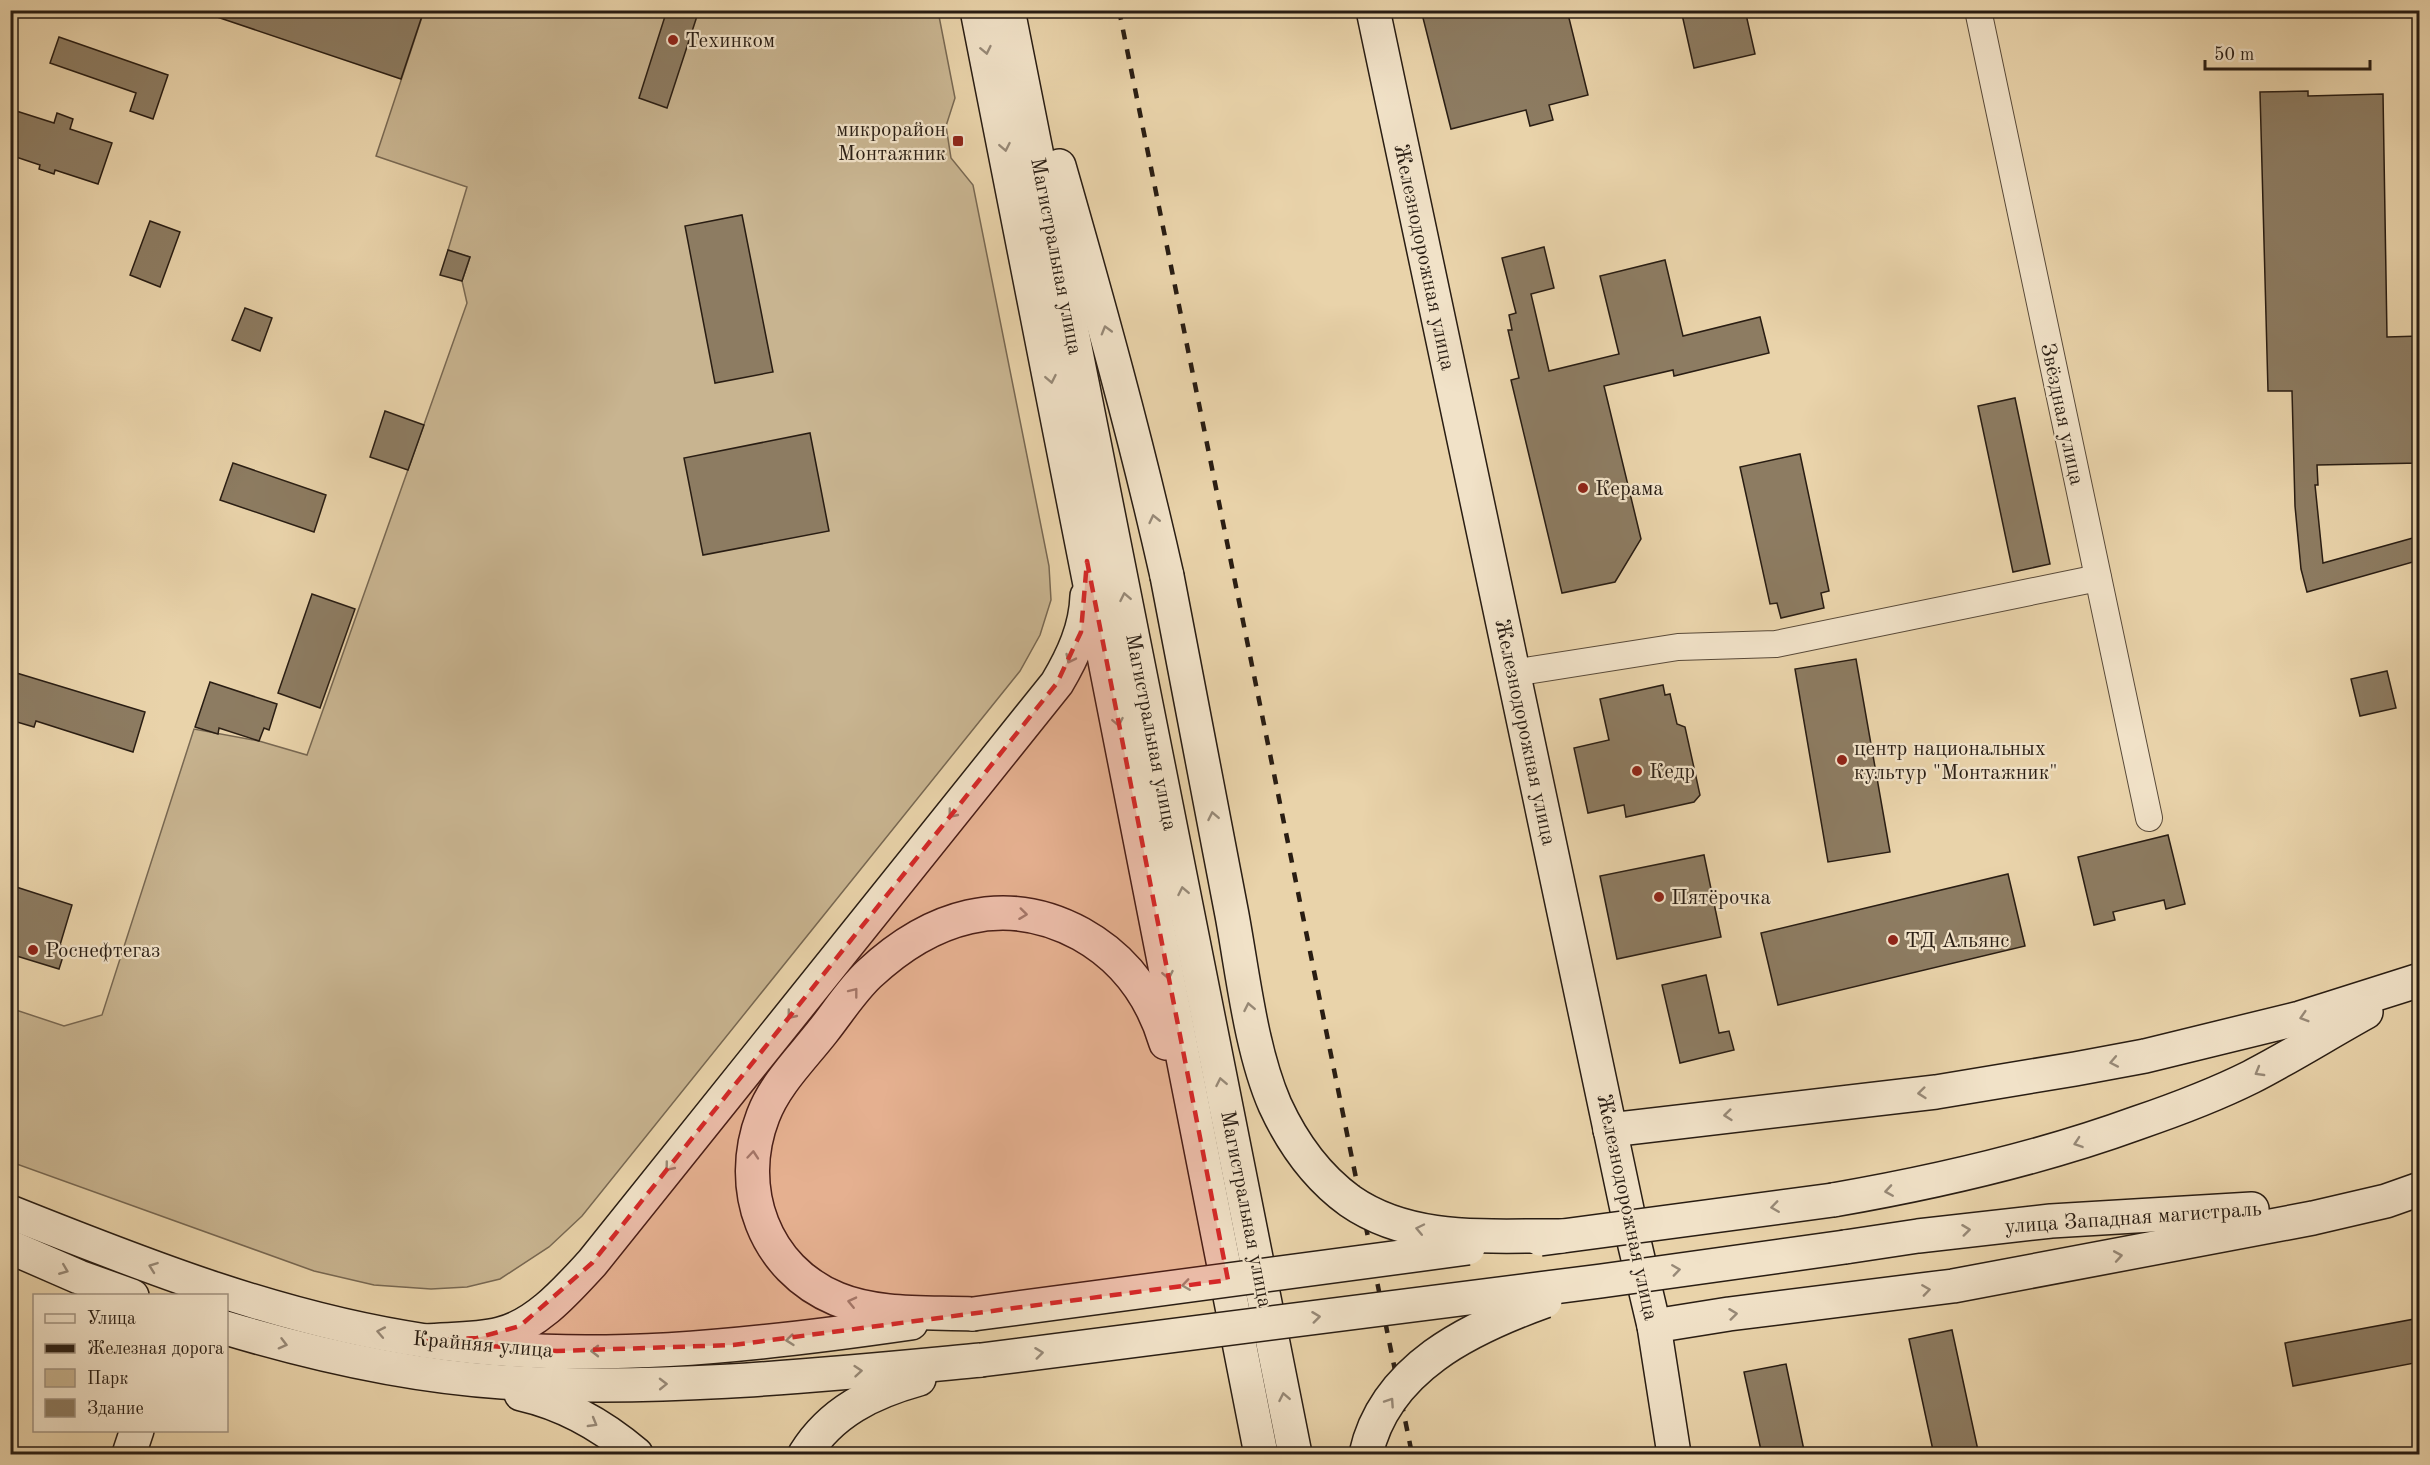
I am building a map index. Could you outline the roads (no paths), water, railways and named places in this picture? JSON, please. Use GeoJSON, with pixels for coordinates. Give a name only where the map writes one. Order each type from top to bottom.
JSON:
{"type":"FeatureCollection","features":[{"type":"Feature","properties":{"kind":"main road","name":"Магистральная улица"},"geometry":{"type":"LineString","coordinates":[[977,10],[1261,1455]]}},
{"type":"Feature","properties":{"kind":"main road","name":"Магистральная улица"},"geometry":{"type":"LineString","coordinates":[[1008,10],[1295,1455]]}},
{"type":"Feature","properties":{"kind":"main road"},"geometry":{"type":"LineString","coordinates":[[1014,10],[1117,368],[1167,576],[1252,1024],[1275,1104],[1293,1140],[1314,1167],[1351,1201],[1374,1214],[1399,1225],[1423,1231],[1462,1235],[1562,1236]]}},
{"type":"Feature","properties":{"kind":"main road","name":"Железнодорожная улица"},"geometry":{"type":"LineString","coordinates":[[1373,10],[1610,1130],[1654,1326],[1674,1455]]}},
{"type":"Feature","properties":{"kind":"main road"},"geometry":{"type":"LineString","coordinates":[[426,1341],[477,1338],[502,1334],[520,1326],[554,1301],[592,1263],[1057,683],[1071,660],[1081,632],[1086,601],[1087,561]]}},
{"type":"Feature","properties":{"kind":"main road"},"geometry":{"type":"LineString","coordinates":[[1219,1233],[1190,1146],[1158,1017],[1148,997],[1115,957],[1095,942],[1047,918],[1004,913],[980,915],[949,922],[918,935],[867,975],[784,1080],[763,1115],[754,1145],[751,1175],[754,1202],[762,1227],[789,1268],[810,1285],[838,1299],[869,1306],[901,1311],[973,1314],[1833,1200],[1909,1187],[1996,1168],[2055,1151],[2174,1110],[2250,1077],[2420,981]]}},
{"type":"Feature","properties":{"kind":"main road"},"geometry":{"type":"LineString","coordinates":[[1610,1130],[1936,1092],[2075,1069],[2145,1056],[2300,1018],[2420,981]]}},
{"type":"Feature","properties":{"kind":"main road","name":"улица Западная магистраль"},"geometry":{"type":"LineString","coordinates":[[1601,1281],[1939,1233],[2051,1221],[2265,1208],[2370,1189],[2420,1176]]}},
{"type":"Feature","properties":{"kind":"main road"},"geometry":{"type":"LineString","coordinates":[[1654,1326],[1729,1314],[1953,1286],[2313,1218],[2386,1201],[2420,1189]]}},
{"type":"Feature","properties":{"kind":"main road","name":"Крайняя улица"},"geometry":{"type":"LineString","coordinates":[[10,1212],[186,1288],[212,1294]]}},
{"type":"Feature","properties":{"kind":"main road"},"geometry":{"type":"LineString","coordinates":[[10,1247],[127,1294]]}},
{"type":"Feature","properties":{"kind":"main road"},"geometry":{"type":"LineString","coordinates":[[805,1455],[816,1437],[835,1418],[860,1401],[892,1386],[981,1360],[1601,1281]]}},
{"type":"Feature","properties":{"kind":"main road"},"geometry":{"type":"LineString","coordinates":[[1366,1455],[1379,1420],[1403,1384],[1450,1343],[1477,1328],[1515,1312],[1601,1281]]}},
{"type":"Feature","properties":{"kind":"main road","name":"Крайняя улица"},"geometry":{"type":"LineString","coordinates":[[228,1298],[426,1341],[557,1351],[661,1350],[810,1338],[973,1314]]}},
{"type":"Feature","properties":{"kind":"main road","name":"Крайняя улица"},"geometry":{"type":"LineString","coordinates":[[228,1329],[315,1353],[417,1373],[530,1383],[666,1384],[809,1376],[981,1360]]}},
{"type":"Feature","properties":{"kind":"main road"},"geometry":{"type":"LineString","coordinates":[[1243,1361],[1251,1455]]}},
{"type":"Feature","properties":{"kind":"main road"},"geometry":{"type":"LineString","coordinates":[[417,1373],[525,1395],[556,1404],[609,1432],[636,1455]]}},
{"type":"Feature","properties":{"kind":"main road"},"geometry":{"type":"LineString","coordinates":[[129,1455],[137,1432]]}},
{"type":"Feature","properties":{"kind":"street","name":"Звёздная улица"},"geometry":{"type":"LineString","coordinates":[[1978,10],[2149,818]]}},
{"type":"Feature","properties":{"kind":"street"},"geometry":{"type":"LineString","coordinates":[[1513,673],[1678,647],[1776,644],[2098,578]]}},
{"type":"Feature","properties":{"kind":"railway"},"geometry":{"type":"LineString","coordinates":[[1119,10],[1412,1454]]}},
{"type":"Feature","properties":{"kind":"place","name":"Техинком"},"geometry":{"type":"Point","coordinates":[673,40]}},
{"type":"Feature","properties":{"kind":"place","name":"микрорайон Монтажник"},"geometry":{"type":"Point","coordinates":[958,141]}},
{"type":"Feature","properties":{"kind":"place","name":"Керама"},"geometry":{"type":"Point","coordinates":[1583,488]}},
{"type":"Feature","properties":{"kind":"place","name":"центр национальных культур \"Монтажник\""},"geometry":{"type":"Point","coordinates":[1842,760]}},
{"type":"Feature","properties":{"kind":"place","name":"Кедр"},"geometry":{"type":"Point","coordinates":[1637,771]}},
{"type":"Feature","properties":{"kind":"place","name":"Пятёрочка"},"geometry":{"type":"Point","coordinates":[1659,897]}},
{"type":"Feature","properties":{"kind":"place","name":"ТД Альянс"},"geometry":{"type":"Point","coordinates":[1893,940]}},
{"type":"Feature","properties":{"kind":"place","name":"Роснефтегаз"},"geometry":{"type":"Point","coordinates":[33,950]}}]}
